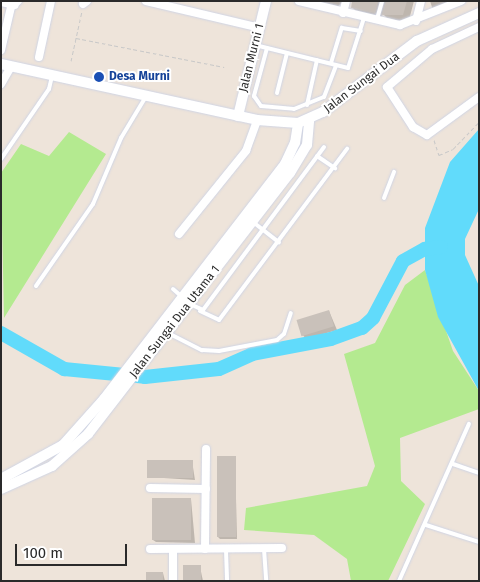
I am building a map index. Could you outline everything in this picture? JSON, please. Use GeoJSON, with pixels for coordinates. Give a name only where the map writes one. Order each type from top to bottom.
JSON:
{"type":"FeatureCollection","features":[{"type":"Feature","properties":{"kind":"street"},"geometry":{"type":"LineString","coordinates":[[39,57],[51,1]]}},
{"type":"Feature","properties":{"kind":"street"},"geometry":{"type":"LineString","coordinates":[[146,1],[260,28]]}},
{"type":"Feature","properties":{"kind":"street","name":"Jalan Murni 1"},"geometry":{"type":"LineString","coordinates":[[238,116],[266,1]]}},
{"type":"Feature","properties":{"kind":"street"},"geometry":{"type":"LineString","coordinates":[[300,1],[377,22],[400,25],[416,21],[461,1]]}},
{"type":"Feature","properties":{"kind":"street"},"geometry":{"type":"LineString","coordinates":[[343,13],[346,1]]}},
{"type":"Feature","properties":{"kind":"street"},"geometry":{"type":"LineString","coordinates":[[416,21],[421,1]]}},
{"type":"Feature","properties":{"kind":"street"},"geometry":{"type":"LineString","coordinates":[[1,2],[17,3],[1,50]]}},
{"type":"Feature","properties":{"kind":"street","name":"Jalan Sungai Dua"},"geometry":{"type":"LineString","coordinates":[[6,66],[257,120],[286,124],[298,123],[309,120],[323,112],[417,42],[479,13]]}},
{"type":"Feature","properties":{"kind":"street"},"geometry":{"type":"LineString","coordinates":[[479,27],[432,49],[387,87],[413,127],[432,134],[479,97]]}},
{"type":"Feature","properties":{"kind":"street"},"geometry":{"type":"LineString","coordinates":[[1,84],[6,66]]}},
{"type":"Feature","properties":{"kind":"street","name":"Jalan Sungai Dua Utama 1"},"geometry":{"type":"LineString","coordinates":[[145,353],[168,333],[186,300],[252,222],[307,145],[323,112]]}},
{"type":"Feature","properties":{"kind":"street"},"geometry":{"type":"LineString","coordinates":[[179,234],[246,151],[257,120]]}},
{"type":"Feature","properties":{"kind":"street"},"geometry":{"type":"LineString","coordinates":[[307,145],[309,120]]}},
{"type":"Feature","properties":{"kind":"street","name":"Jalan Sungai Dua Utama 1"},"geometry":{"type":"LineString","coordinates":[[1,489],[52,466],[107,403],[186,300],[285,164],[296,143],[298,123]]}},
{"type":"Feature","properties":{"kind":"street"},"geometry":{"type":"LineString","coordinates":[[286,124],[296,143]]}},
{"type":"Feature","properties":{"kind":"street","name":"Jalan Sungai Dua Utama 1"},"geometry":{"type":"LineString","coordinates":[[1,479],[63,445],[107,403]]}},
{"type":"Feature","properties":{"kind":"street"},"geometry":{"type":"LineString","coordinates":[[205,549],[206,449]]}},
{"type":"Feature","properties":{"kind":"street"},"geometry":{"type":"LineString","coordinates":[[150,488],[206,489]]}},
{"type":"Feature","properties":{"kind":"street"},"geometry":{"type":"LineString","coordinates":[[150,549],[238,550],[282,548]]}},
{"type":"Feature","properties":{"kind":"street"},"geometry":{"type":"LineString","coordinates":[[173,549],[173,581]]}},
{"type":"Feature","properties":{"kind":"lane"},"geometry":{"type":"LineString","coordinates":[[377,22],[382,1]]}},
{"type":"Feature","properties":{"kind":"lane"},"geometry":{"type":"LineString","coordinates":[[256,45],[348,68],[364,18]]}},
{"type":"Feature","properties":{"kind":"lane"},"geometry":{"type":"LineString","coordinates":[[331,63],[342,28],[361,31]]}},
{"type":"Feature","properties":{"kind":"lane"},"geometry":{"type":"LineString","coordinates":[[267,48],[256,101],[276,109],[307,105],[329,92],[336,65]]}},
{"type":"Feature","properties":{"kind":"lane"},"geometry":{"type":"LineString","coordinates":[[277,93],[287,53]]}},
{"type":"Feature","properties":{"kind":"lane"},"geometry":{"type":"LineString","coordinates":[[307,105],[317,60]]}},
{"type":"Feature","properties":{"kind":"lane"},"geometry":{"type":"LineString","coordinates":[[1,159],[49,89],[52,76]]}},
{"type":"Feature","properties":{"kind":"lane"},"geometry":{"type":"LineString","coordinates":[[36,286],[93,204],[121,138],[146,96]]}},
{"type":"Feature","properties":{"kind":"lane"},"geometry":{"type":"LineString","coordinates":[[200,311],[324,147]]}},
{"type":"Feature","properties":{"kind":"lane"},"geometry":{"type":"LineString","coordinates":[[173,290],[200,311],[219,320],[335,168],[347,149]]}},
{"type":"Feature","properties":{"kind":"lane"},"geometry":{"type":"LineString","coordinates":[[317,156],[335,168]]}},
{"type":"Feature","properties":{"kind":"lane"},"geometry":{"type":"LineString","coordinates":[[384,198],[394,172]]}},
{"type":"Feature","properties":{"kind":"lane"},"geometry":{"type":"LineString","coordinates":[[252,222],[279,242]]}},
{"type":"Feature","properties":{"kind":"lane"},"geometry":{"type":"LineString","coordinates":[[168,333],[202,350],[219,351],[277,340],[284,334],[291,313]]}},
{"type":"Feature","properties":{"kind":"lane"},"geometry":{"type":"LineString","coordinates":[[399,581],[426,525],[469,424]]}},
{"type":"Feature","properties":{"kind":"lane"},"geometry":{"type":"LineString","coordinates":[[453,464],[479,473]]}},
{"type":"Feature","properties":{"kind":"lane"},"geometry":{"type":"LineString","coordinates":[[426,525],[479,542]]}},
{"type":"Feature","properties":{"kind":"lane"},"geometry":{"type":"LineString","coordinates":[[264,549],[266,580]]}},
{"type":"Feature","properties":{"kind":"lane"},"geometry":{"type":"LineString","coordinates":[[226,550],[227,581]]}},
{"type":"Feature","properties":{"kind":"path"},"geometry":{"type":"LineString","coordinates":[[70,62],[85,3]]}},
{"type":"Feature","properties":{"kind":"path"},"geometry":{"type":"LineString","coordinates":[[76,38],[224,67]]}},
{"type":"Feature","properties":{"kind":"path"},"geometry":{"type":"LineString","coordinates":[[432,134],[439,156],[453,149],[479,122]]}},
{"type":"Feature","properties":{"kind":"green space"},"geometry":{"type":"Polygon","coordinates":[[[69,132],[106,154],[4,318],[1,173],[21,144],[49,156],[69,132]]]}},
{"type":"Feature","properties":{"kind":"green space"},"geometry":{"type":"Polygon","coordinates":[[[425,270],[453,351],[479,391],[479,409],[400,438],[401,481],[425,504],[388,581],[351,581],[347,559],[314,535],[244,530],[246,508],[367,486],[375,466],[344,354],[375,343],[405,285],[425,270]]]}},
{"type":"Feature","properties":{"kind":"water"},"geometry":{"type":"Polygon","coordinates":[[[479,129],[479,209],[465,239],[465,255],[479,286],[479,391],[438,317],[425,270],[425,228],[450,162],[479,129]]]}},
{"type":"Feature","properties":{"kind":"building"},"geometry":{"type":"Polygon","coordinates":[[[352,1],[378,1],[375,13],[351,8],[352,1]]]}},
{"type":"Feature","properties":{"kind":"building"},"geometry":{"type":"Polygon","coordinates":[[[386,1],[407,1],[403,15],[382,15],[386,1]]]}},
{"type":"Feature","properties":{"kind":"building"},"geometry":{"type":"Polygon","coordinates":[[[329,310],[334,326],[301,336],[296,320],[329,310]]]}},
{"type":"Feature","properties":{"kind":"building"},"geometry":{"type":"Polygon","coordinates":[[[217,456],[236,456],[236,537],[217,537],[217,456]]]}},
{"type":"Feature","properties":{"kind":"building"},"geometry":{"type":"Polygon","coordinates":[[[147,460],[193,460],[193,478],[147,478],[147,460]]]}},
{"type":"Feature","properties":{"kind":"building"},"geometry":{"type":"Polygon","coordinates":[[[152,498],[191,498],[191,540],[152,540],[152,498]]]}},
{"type":"Feature","properties":{"kind":"building"},"geometry":{"type":"Polygon","coordinates":[[[183,565],[201,565],[201,581],[183,581],[183,565]]]}},
{"type":"Feature","properties":{"kind":"building"},"geometry":{"type":"Polygon","coordinates":[[[146,572],[163,572],[163,581],[146,581],[146,572]]]}},
{"type":"Feature","properties":{"kind":"waterway"},"geometry":{"type":"LineString","coordinates":[[1,333],[64,369],[145,377],[219,369],[252,354],[331,339],[362,328],[373,318],[403,261],[425,249],[441,247]]}},
{"type":"Feature","properties":{"kind":"place","name":"Desa Murni"},"geometry":{"type":"Point","coordinates":[99,77]}}]}
